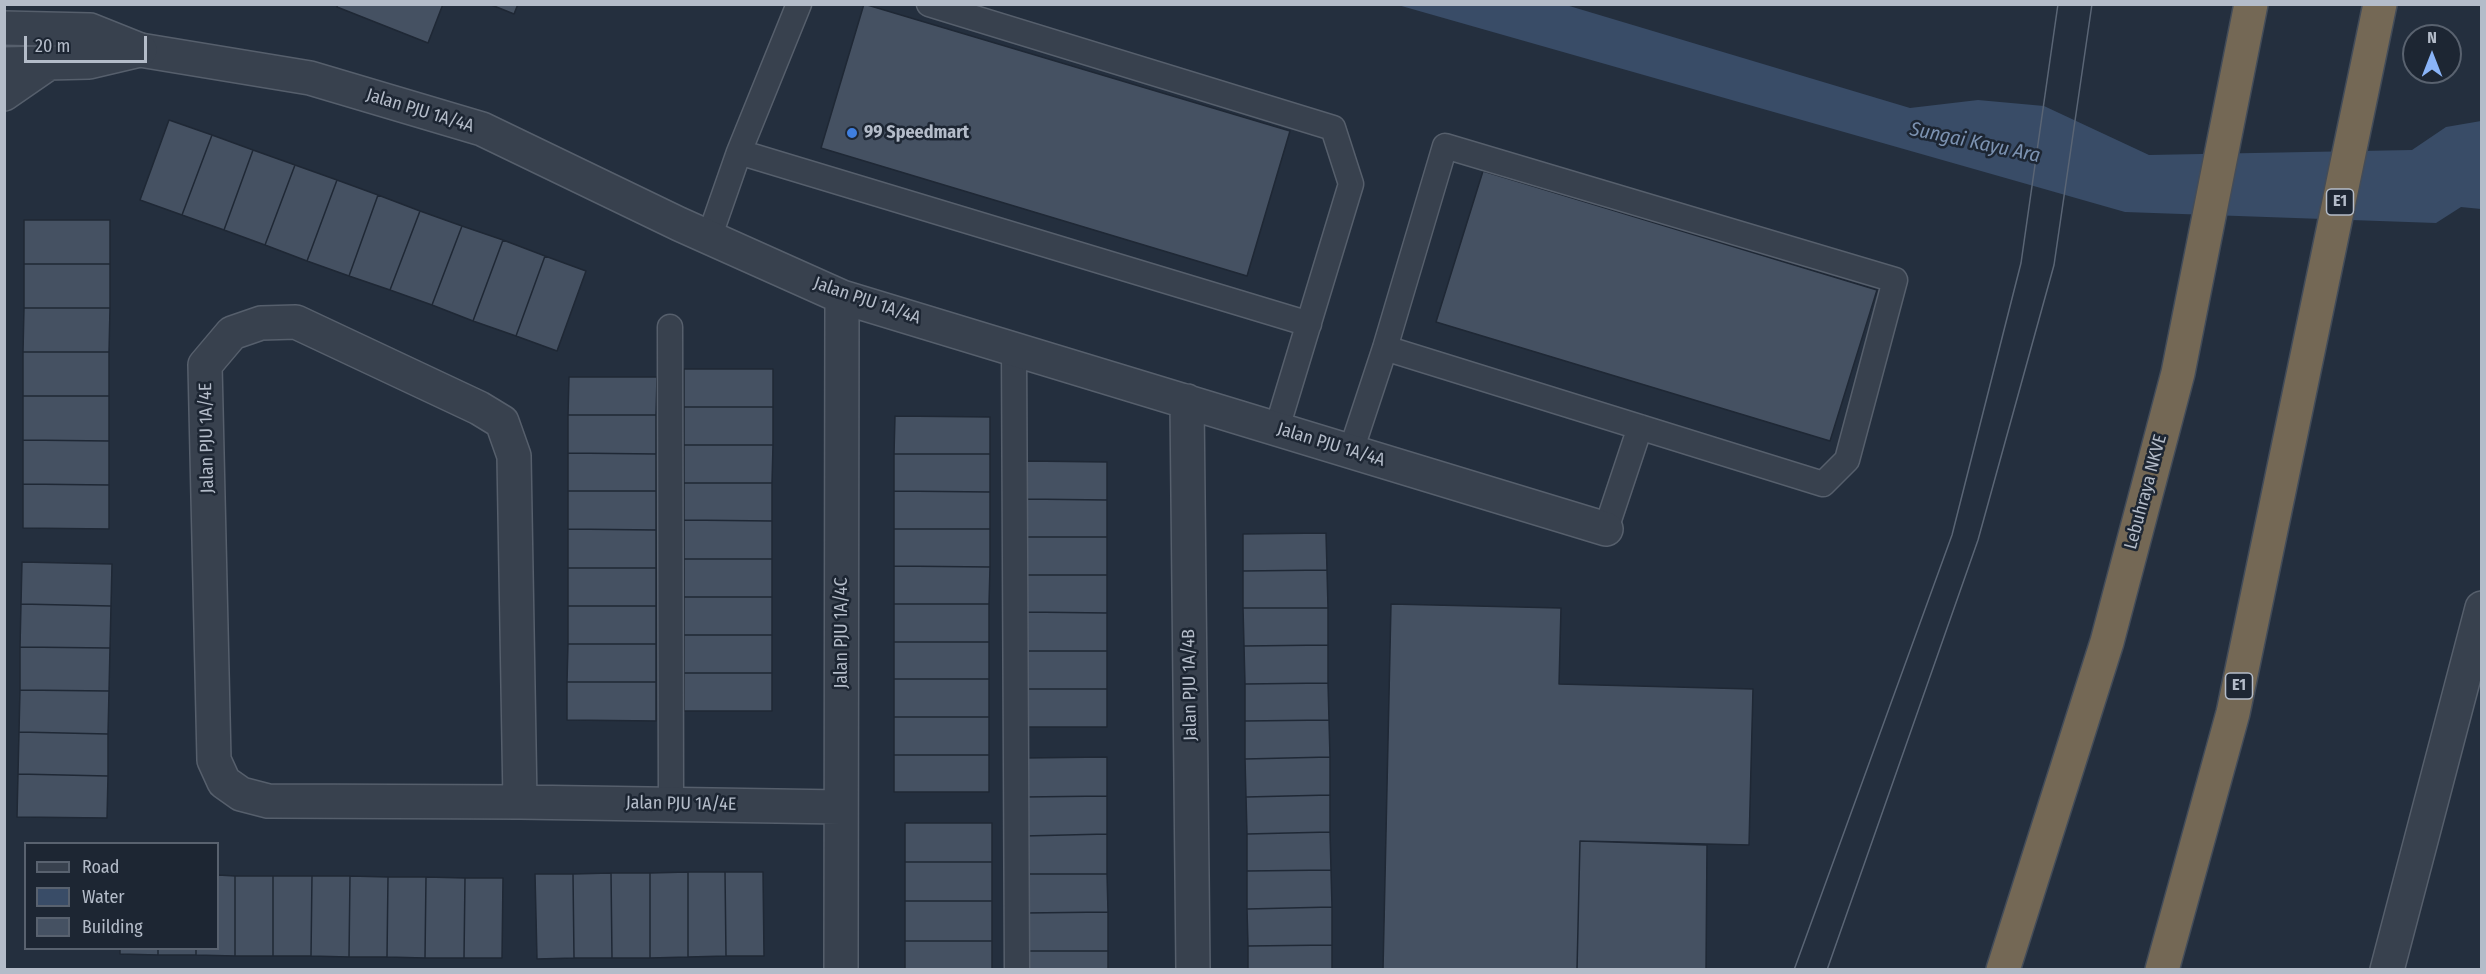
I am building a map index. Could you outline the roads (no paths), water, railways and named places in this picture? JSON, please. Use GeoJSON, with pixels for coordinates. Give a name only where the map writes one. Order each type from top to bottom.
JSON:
{"type":"FeatureCollection","features":[{"type":"Feature","properties":{"kind":"highway","name":"Lebuhraya NKVE"},"geometry":{"type":"LineString","coordinates":[[2003,969],[2107,642],[2178,373],[2251,4]]}},
{"type":"Feature","properties":{"kind":"highway","name":"E1"},"geometry":{"type":"LineString","coordinates":[[2162,969],[2234,713],[2380,4]]}},
{"type":"Feature","properties":{"kind":"street","name":"Jalan PJU 1A/4A"},"geometry":{"type":"LineString","coordinates":[[4,28],[90,30],[140,50],[310,78],[482,129],[709,238],[842,297],[1606,529]]}},
{"type":"Feature","properties":{"kind":"street","name":"Jalan PJU 1A/4A"},"geometry":{"type":"LineString","coordinates":[[4,64],[89,63],[140,50]]}},
{"type":"Feature","properties":{"kind":"street"},"geometry":{"type":"LineString","coordinates":[[4,94],[46,64]]}},
{"type":"Feature","properties":{"kind":"street","name":"Jalan PJU 1A/4C"},"geometry":{"type":"LineString","coordinates":[[841,969],[842,297]]}},
{"type":"Feature","properties":{"kind":"street","name":"Jalan PJU 1A/4E"},"geometry":{"type":"LineString","coordinates":[[520,802],[514,456],[502,422],[479,408],[296,322],[261,323],[232,333],[206,365],[214,760],[224,782],[241,795],[268,801],[841,807]]}},
{"type":"Feature","properties":{"kind":"street","name":"Jalan PJU 1A/4B"},"geometry":{"type":"LineString","coordinates":[[1187,401],[1193,969]]}},
{"type":"Feature","properties":{"kind":"street"},"geometry":{"type":"LineString","coordinates":[[2386,969],[2481,608]]}},
{"type":"Feature","properties":{"kind":"lane"},"geometry":{"type":"LineString","coordinates":[[709,238],[739,152],[799,4]]}},
{"type":"Feature","properties":{"kind":"lane"},"geometry":{"type":"LineString","coordinates":[[929,4],[1333,128],[1351,184],[1277,429]]}},
{"type":"Feature","properties":{"kind":"lane"},"geometry":{"type":"LineString","coordinates":[[1351,452],[1385,348],[1445,146],[1895,280],[1847,460],[1823,484],[1385,348]]}},
{"type":"Feature","properties":{"kind":"lane"},"geometry":{"type":"LineString","coordinates":[[739,152],[1309,324]]}},
{"type":"Feature","properties":{"kind":"lane"},"geometry":{"type":"LineString","coordinates":[[670,327],[671,804]]}},
{"type":"Feature","properties":{"kind":"lane"},"geometry":{"type":"LineString","coordinates":[[1014,349],[1017,969]]}},
{"type":"Feature","properties":{"kind":"lane"},"geometry":{"type":"LineString","coordinates":[[1606,529],[1640,427]]}},
{"type":"Feature","properties":{"kind":"water","name":"Sungai Kayu Ara"},"geometry":{"type":"Polygon","coordinates":[[[1398,5],[1566,5],[1910,108],[1978,100],[2044,106],[2149,155],[2412,150],[2446,127],[2481,121],[2481,209],[2461,207],[2436,223],[2125,212],[1398,5]]]}},
{"type":"Feature","properties":{"kind":"tram line"},"geometry":{"type":"LineString","coordinates":[[1794,970],[1952,535],[2021,263],[2058,4]]}},
{"type":"Feature","properties":{"kind":"tram line"},"geometry":{"type":"LineString","coordinates":[[1827,970],[1978,540],[2054,265],[2092,4]]}},
{"type":"Feature","properties":{"kind":"place","name":"99 Speedmart"},"geometry":{"type":"Point","coordinates":[852,133]}}]}
